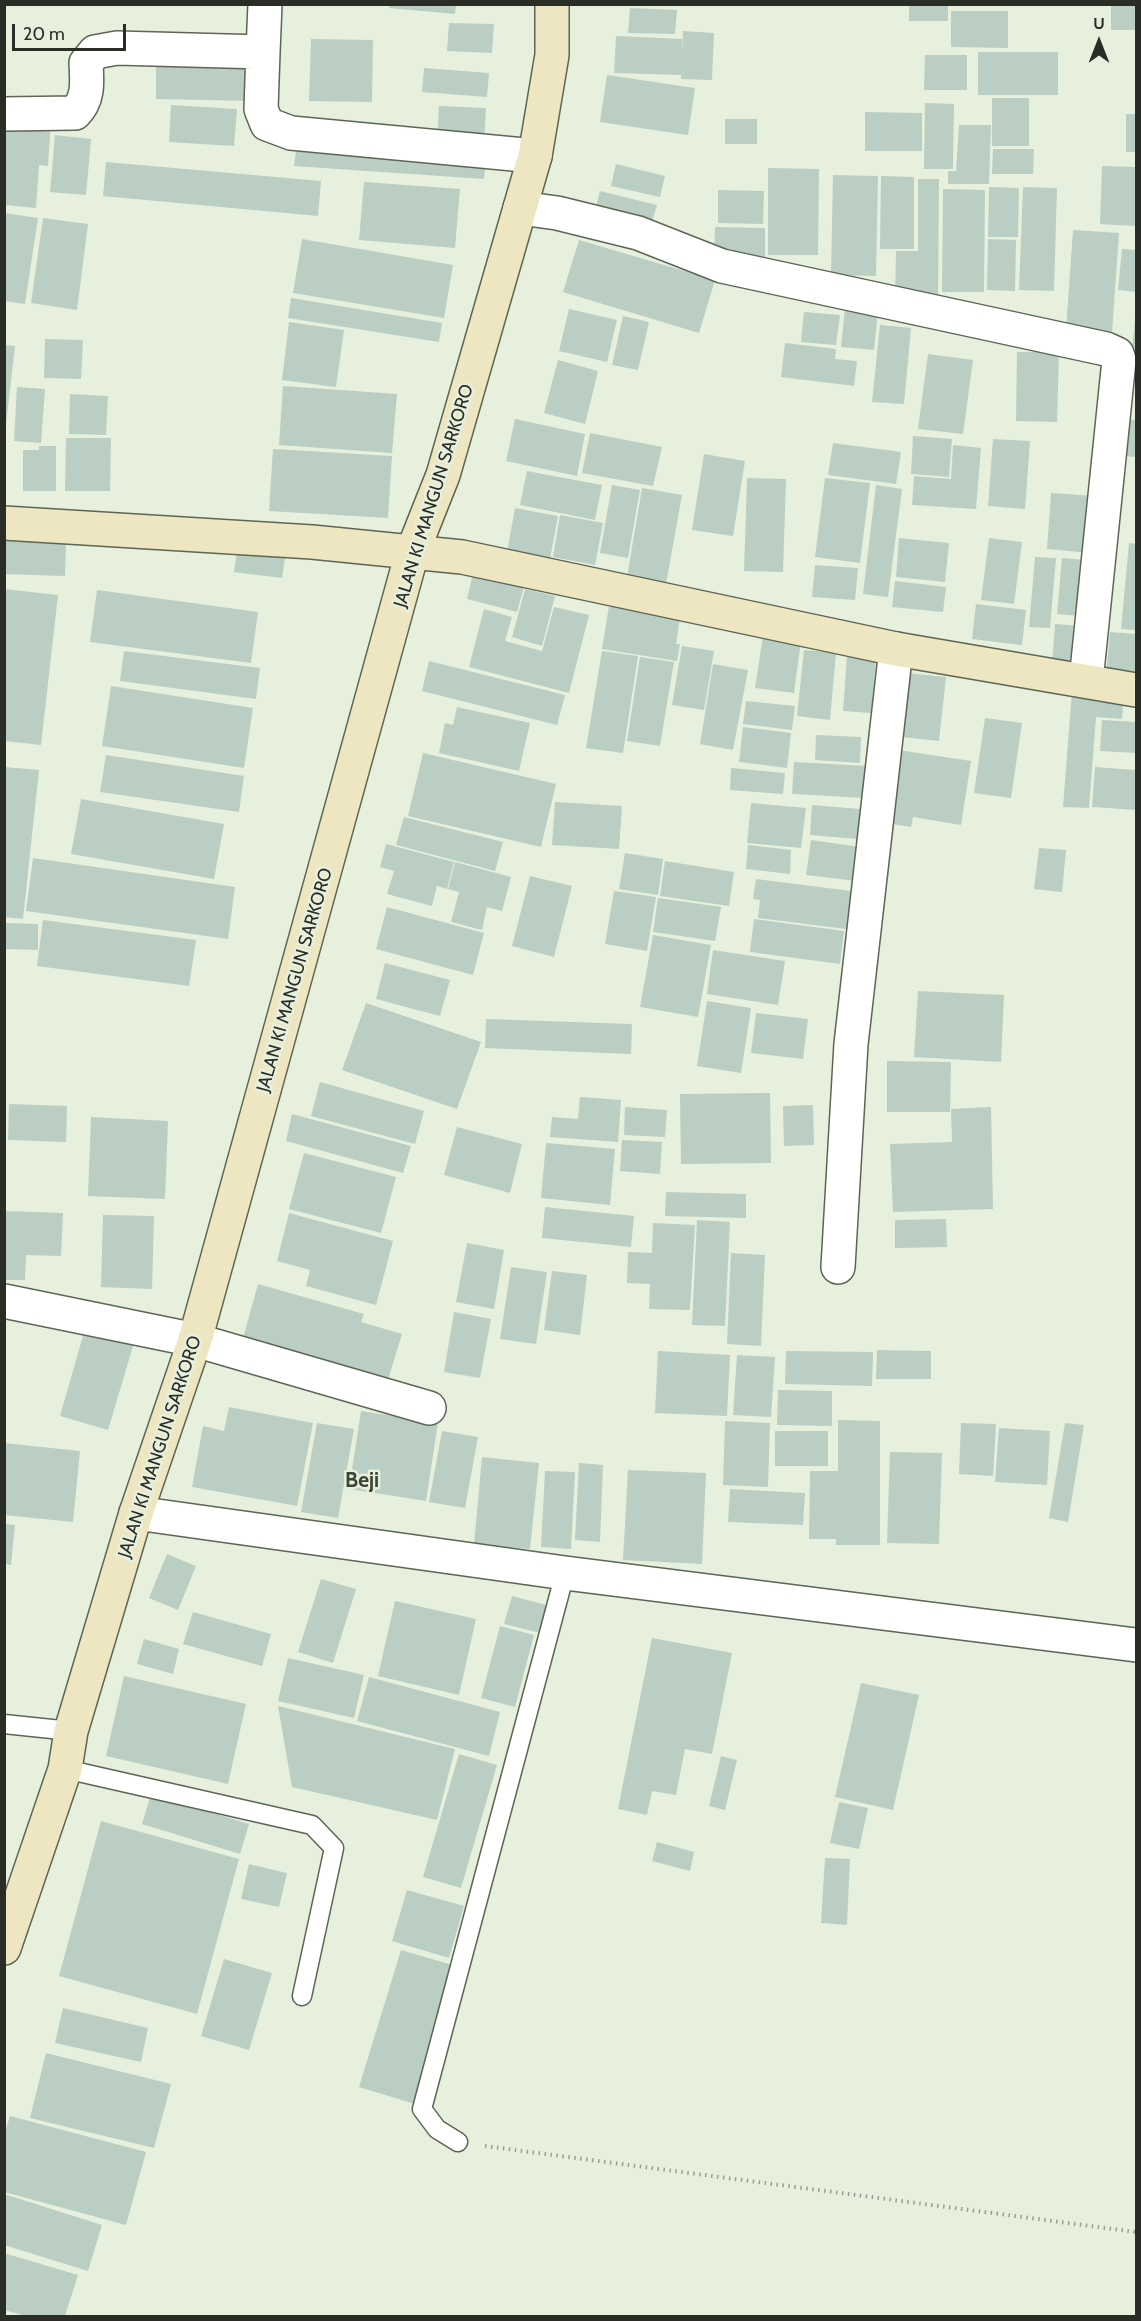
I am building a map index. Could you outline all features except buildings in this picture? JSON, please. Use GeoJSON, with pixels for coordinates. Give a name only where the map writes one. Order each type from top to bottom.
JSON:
{"type":"FeatureCollection","features":[{"type":"Feature","properties":{"kind":"main road","name":"JALAN KI MANGUN SARKORO"},"geometry":{"type":"LineString","coordinates":[[4,1948],[65,1769],[71,1731],[136,1513],[195,1341],[412,553],[443,475],[535,156],[547,96],[552,55],[552,4]]}},
{"type":"Feature","properties":{"kind":"main road"},"geometry":{"type":"LineString","coordinates":[[4,523],[312,542],[462,557],[896,649],[1137,690]]}},
{"type":"Feature","properties":{"kind":"street"},"geometry":{"type":"LineString","coordinates":[[266,4],[261,109],[267,124],[291,133],[535,156]]}},
{"type":"Feature","properties":{"kind":"street"},"geometry":{"type":"LineString","coordinates":[[4,114],[75,113],[83,105],[87,86],[86,63],[95,52],[117,48],[262,52]]}},
{"type":"Feature","properties":{"kind":"street"},"geometry":{"type":"LineString","coordinates":[[520,208],[557,213],[638,233],[722,266],[1106,349],[1128,361],[1086,681]]}},
{"type":"Feature","properties":{"kind":"street"},"geometry":{"type":"LineString","coordinates":[[838,1267],[851,1044],[896,649]]}},
{"type":"Feature","properties":{"kind":"street"},"geometry":{"type":"LineString","coordinates":[[4,1301],[195,1341],[429,1408]]}},
{"type":"Feature","properties":{"kind":"street"},"geometry":{"type":"LineString","coordinates":[[136,1513],[565,1573],[1137,1645]]}},
{"type":"Feature","properties":{"kind":"lane"},"geometry":{"type":"LineString","coordinates":[[458,2142],[437,2129],[422,2109],[565,1573]]}},
{"type":"Feature","properties":{"kind":"lane"},"geometry":{"type":"LineString","coordinates":[[4,1724],[71,1731]]}},
{"type":"Feature","properties":{"kind":"lane"},"geometry":{"type":"LineString","coordinates":[[65,1769],[312,1825],[334,1848],[302,1996]]}},
{"type":"Feature","properties":{"kind":"path"},"geometry":{"type":"LineString","coordinates":[[458,2142],[1137,2232]]}},
{"type":"Feature","properties":{"kind":"district","name":"Beji"},"geometry":{"type":"Point","coordinates":[362,1481]}}]}
